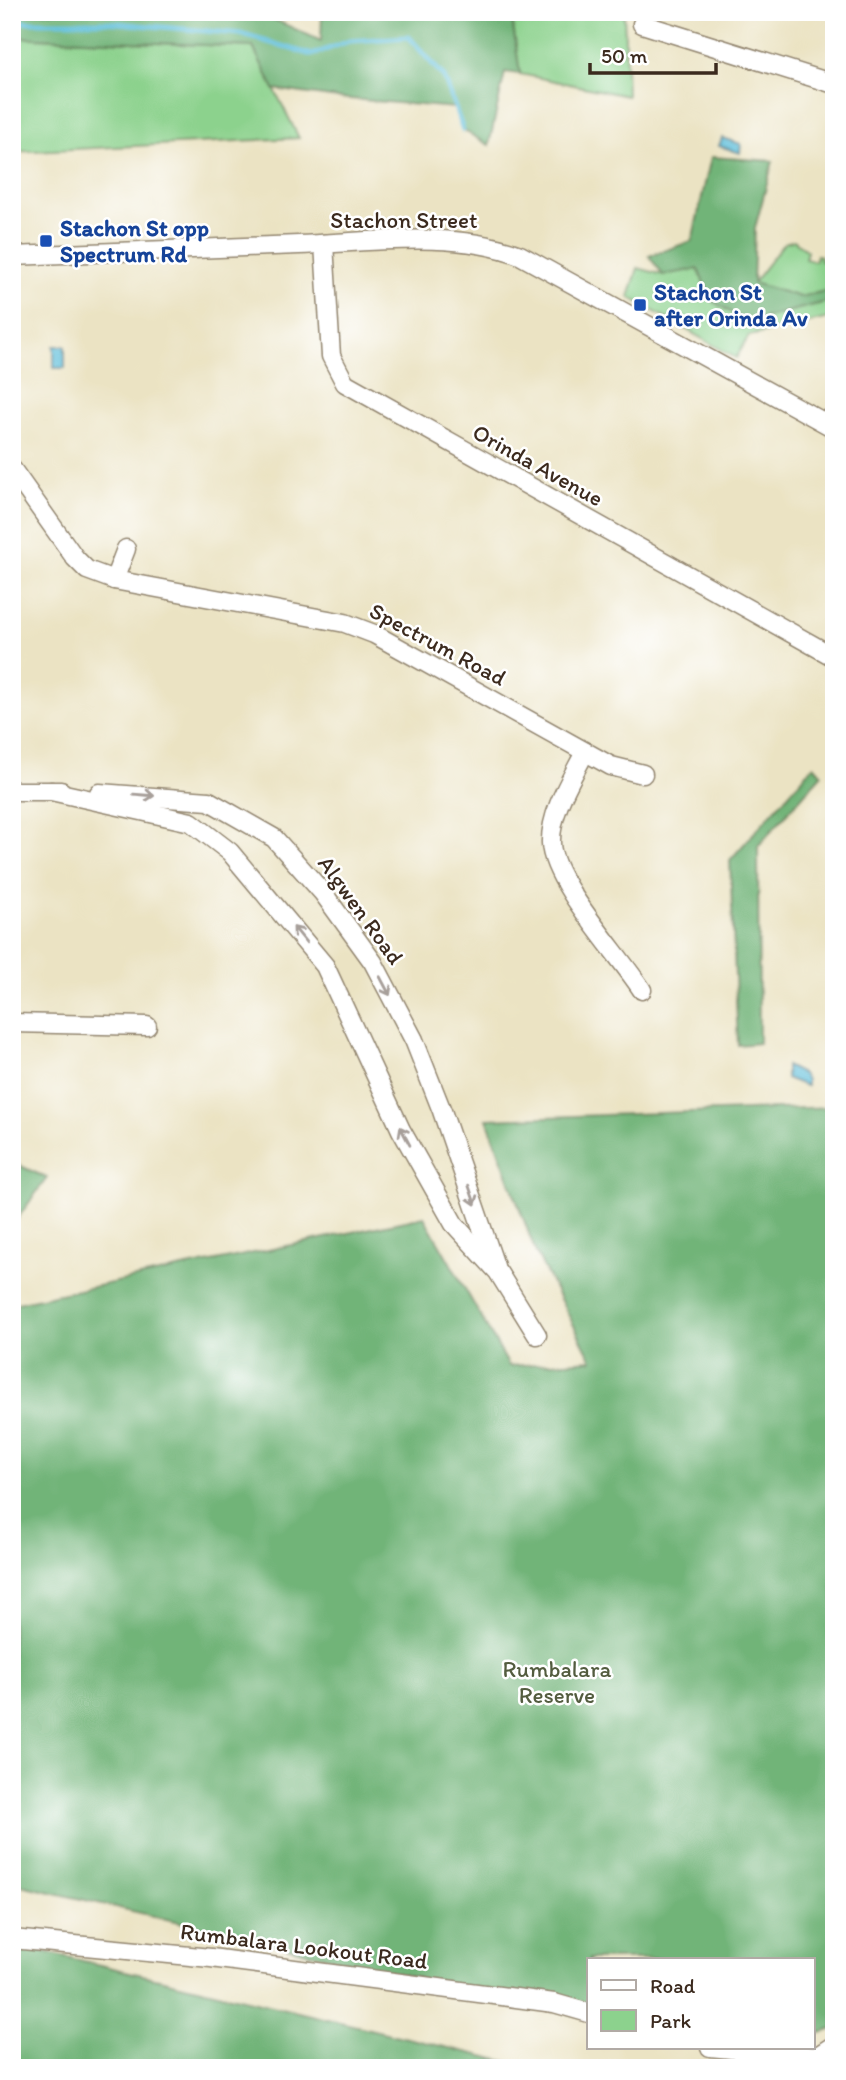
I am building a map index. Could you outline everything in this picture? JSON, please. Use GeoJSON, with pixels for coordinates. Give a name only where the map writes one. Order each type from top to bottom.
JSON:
{"type":"FeatureCollection","features":[{"type":"Feature","properties":{"kind":"street"},"geometry":{"type":"LineString","coordinates":[[642,24],[834,84]]}},
{"type":"Feature","properties":{"kind":"street","name":"Stachon Street"},"geometry":{"type":"LineString","coordinates":[[12,256],[324,244],[465,241],[494,245],[520,255],[834,428]]}},
{"type":"Feature","properties":{"kind":"street","name":"Orinda Avenue"},"geometry":{"type":"LineString","coordinates":[[324,244],[331,356],[345,383],[360,394],[834,657]]}},
{"type":"Feature","properties":{"kind":"street","name":"Spectrum Road"},"geometry":{"type":"LineString","coordinates":[[12,469],[75,558],[87,570],[114,580],[345,623],[374,634],[611,766],[643,774]]}},
{"type":"Feature","properties":{"kind":"street"},"geometry":{"type":"LineString","coordinates":[[114,580],[126,549]]}},
{"type":"Feature","properties":{"kind":"street"},"geometry":{"type":"LineString","coordinates":[[585,752],[553,823],[553,855],[580,905],[642,990]]}},
{"type":"Feature","properties":{"kind":"street","name":"Algwen Road"},"geometry":{"type":"LineString","coordinates":[[12,791],[209,801],[274,838],[323,893],[373,962],[414,1040],[442,1111],[498,1272]]}},
{"type":"Feature","properties":{"kind":"street","name":"Algwen Road"},"geometry":{"type":"LineString","coordinates":[[51,791],[191,822],[230,852],[325,966],[401,1129],[454,1224],[498,1272],[537,1335]]}},
{"type":"Feature","properties":{"kind":"street"},"geometry":{"type":"LineString","coordinates":[[12,1023],[148,1026]]}},
{"type":"Feature","properties":{"kind":"street","name":"Rumbalara Lookout Road"},"geometry":{"type":"LineString","coordinates":[[12,1939],[211,1958],[554,2003],[587,2012]]}},
{"type":"Feature","properties":{"kind":"street"},"geometry":{"type":"LineString","coordinates":[[721,2048],[816,2057],[834,2045]]}},
{"type":"Feature","properties":{"kind":"green space"},"geometry":{"type":"Polygon","coordinates":[[[12,12],[258,12],[321,41],[322,12],[511,12],[520,74],[505,72],[489,145],[463,130],[455,108],[338,98],[274,89],[253,47],[12,37],[12,12]]]}},
{"type":"Feature","properties":{"kind":"green space"},"geometry":{"type":"Polygon","coordinates":[[[511,12],[624,12],[627,96],[520,74],[511,12]]]}},
{"type":"Feature","properties":{"kind":"green space"},"geometry":{"type":"Polygon","coordinates":[[[12,37],[253,47],[299,138],[12,152],[12,37]]]}},
{"type":"Feature","properties":{"kind":"green space"},"geometry":{"type":"Polygon","coordinates":[[[711,157],[773,161],[755,228],[753,283],[800,297],[834,289],[834,300],[747,322],[711,300],[698,269],[663,275],[649,256],[692,241],[711,157]]]}},
{"type":"Feature","properties":{"kind":"green space"},"geometry":{"type":"Polygon","coordinates":[[[794,240],[807,251],[805,259],[815,261],[817,255],[821,256],[820,261],[834,262],[834,289],[800,297],[753,283],[784,243],[794,240]]]}},
{"type":"Feature","properties":{"kind":"green space"},"geometry":{"type":"Polygon","coordinates":[[[638,268],[663,275],[698,269],[711,300],[747,322],[834,300],[834,317],[749,336],[736,358],[629,297],[638,268]]]}},
{"type":"Feature","properties":{"kind":"green space"},"geometry":{"type":"Polygon","coordinates":[[[814,765],[822,774],[758,846],[759,1043],[738,1045],[730,860],[814,765]]]}},
{"type":"Feature","properties":{"kind":"green space","name":"Rumbalara Reserve"},"geometry":{"type":"Polygon","coordinates":[[[834,1107],[834,2029],[814,2035],[814,1958],[587,1958],[587,2018],[12,1883],[12,1304],[424,1217],[509,1366],[592,1360],[536,1253],[487,1119],[834,1107]]]}},
{"type":"Feature","properties":{"kind":"green space"},"geometry":{"type":"Polygon","coordinates":[[[12,1162],[47,1178],[12,1226],[12,1162]]]}},
{"type":"Feature","properties":{"kind":"green space"},"geometry":{"type":"Polygon","coordinates":[[[12,1944],[533,2068],[12,2068],[12,1944]]]}},
{"type":"Feature","properties":{"kind":"water"},"geometry":{"type":"Polygon","coordinates":[[[722,138],[741,144],[740,153],[719,146],[722,138]]]}},
{"type":"Feature","properties":{"kind":"water"},"geometry":{"type":"Polygon","coordinates":[[[54,346],[65,346],[65,368],[54,368],[54,346]]]}},
{"type":"Feature","properties":{"kind":"water"},"geometry":{"type":"Polygon","coordinates":[[[786,1066],[802,1074],[806,1086],[786,1078],[786,1066]]]}},
{"type":"Feature","properties":{"kind":"waterway"},"geometry":{"type":"LineString","coordinates":[[12,22],[105,22],[241,34],[312,55],[349,41],[409,37],[444,77],[463,130]]}},
{"type":"Feature","properties":{"kind":"place","name":"Stachon St opp Spectrum Rd"},"geometry":{"type":"Point","coordinates":[46,241]}},
{"type":"Feature","properties":{"kind":"place","name":"Stachon St after Orinda Av"},"geometry":{"type":"Point","coordinates":[640,305]}}]}
